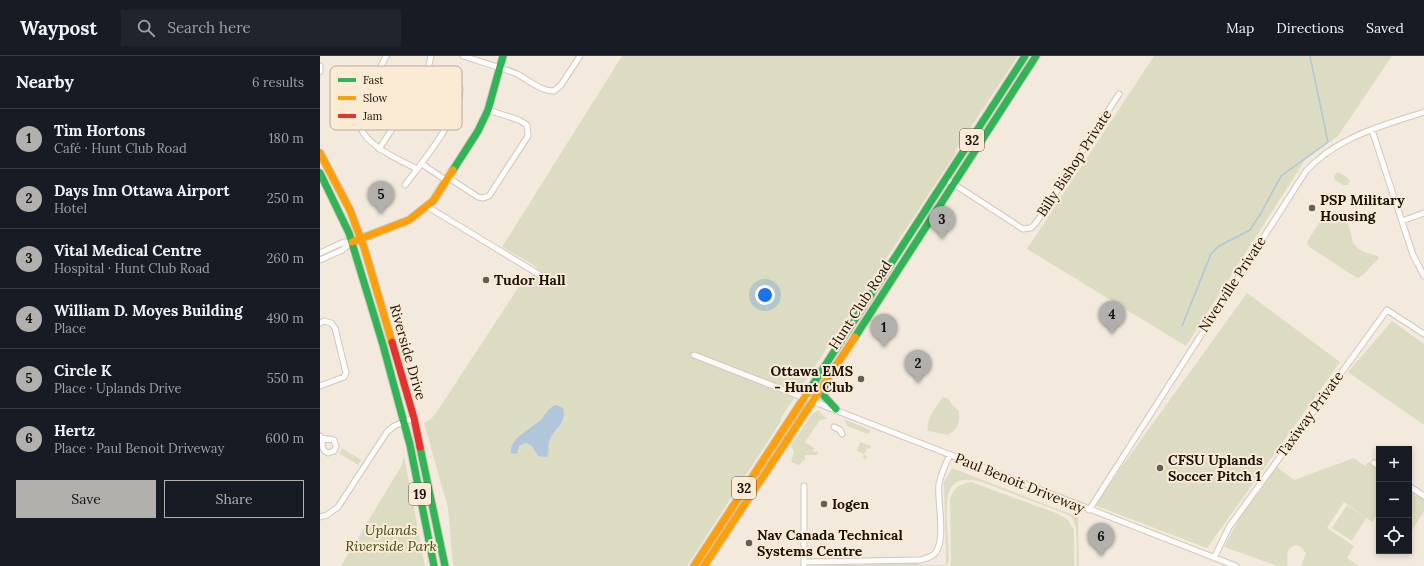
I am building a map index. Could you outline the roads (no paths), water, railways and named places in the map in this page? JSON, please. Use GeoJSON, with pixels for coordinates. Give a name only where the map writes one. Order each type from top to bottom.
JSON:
{"type":"FeatureCollection","features":[{"type":"Feature","properties":{"kind":"main road"},"geometry":{"type":"LineString","coordinates":[[352,242],[400,225],[428,207],[469,148],[488,110],[503,56]]}},
{"type":"Feature","properties":{"kind":"main road","name":"Hunt Club Road"},"geometry":{"type":"LineString","coordinates":[[694,566],[1025,56]]}},
{"type":"Feature","properties":{"kind":"main road","name":"Hunt Club Road"},"geometry":{"type":"LineString","coordinates":[[704,566],[812,400],[825,383],[1036,56]]}},
{"type":"Feature","properties":{"kind":"main road","name":"Riverside Drive"},"geometry":{"type":"LineString","coordinates":[[320,153],[350,210],[361,239],[414,418],[445,566]]}},
{"type":"Feature","properties":{"kind":"main road","name":"Riverside Drive"},"geometry":{"type":"LineString","coordinates":[[320,173],[352,242],[404,422],[434,566]]}},
{"type":"Feature","properties":{"kind":"main road"},"geometry":{"type":"LineString","coordinates":[[825,383],[824,396],[836,410]]}},
{"type":"Feature","properties":{"kind":"street"},"geometry":{"type":"LineString","coordinates":[[381,66],[386,56]]}},
{"type":"Feature","properties":{"kind":"street"},"geometry":{"type":"LineString","coordinates":[[429,66],[431,56]]}},
{"type":"Feature","properties":{"kind":"street"},"geometry":{"type":"LineString","coordinates":[[463,56],[500,68],[518,75],[543,89],[554,91],[561,86],[580,56]]}},
{"type":"Feature","properties":{"kind":"street"},"geometry":{"type":"LineString","coordinates":[[320,66],[320,72]]}},
{"type":"Feature","properties":{"kind":"street","name":"Billy Bishop Private"},"geometry":{"type":"LineString","coordinates":[[946,179],[1023,229],[1031,228],[1036,223],[1119,94]]}},
{"type":"Feature","properties":{"kind":"street"},"geometry":{"type":"LineString","coordinates":[[422,164],[478,197],[483,198],[489,196],[528,136],[527,124],[488,110]]}},
{"type":"Feature","properties":{"kind":"street","name":"Niverville Private"},"geometry":{"type":"LineString","coordinates":[[1089,510],[1285,201],[1306,171],[1330,150],[1356,136],[1424,112]]}},
{"type":"Feature","properties":{"kind":"street"},"geometry":{"type":"LineString","coordinates":[[363,130],[366,136],[379,149],[417,169]]}},
{"type":"Feature","properties":{"kind":"street"},"geometry":{"type":"LineString","coordinates":[[379,149],[392,130]]}},
{"type":"Feature","properties":{"kind":"street"},"geometry":{"type":"LineString","coordinates":[[405,185],[422,164],[444,130]]}},
{"type":"Feature","properties":{"kind":"street"},"geometry":{"type":"LineString","coordinates":[[1372,130],[1413,255],[1424,276]]}},
{"type":"Feature","properties":{"kind":"street"},"geometry":{"type":"LineString","coordinates":[[428,207],[540,275]]}},
{"type":"Feature","properties":{"kind":"street"},"geometry":{"type":"LineString","coordinates":[[1402,221],[1424,214]]}},
{"type":"Feature","properties":{"kind":"street"},"geometry":{"type":"LineString","coordinates":[[320,253],[344,242],[352,242]]}},
{"type":"Feature","properties":{"kind":"street"},"geometry":{"type":"LineString","coordinates":[[320,260],[342,250],[352,242]]}},
{"type":"Feature","properties":{"kind":"street","name":"Taxiway Private"},"geometry":{"type":"LineString","coordinates":[[1214,558],[1229,527],[1387,310],[1424,334]]}},
{"type":"Feature","properties":{"kind":"street"},"geometry":{"type":"LineString","coordinates":[[320,323],[332,323],[335,328],[346,373],[344,377],[320,386]]}},
{"type":"Feature","properties":{"kind":"street","name":"Paul Benoit Driveway"},"geometry":{"type":"LineString","coordinates":[[694,355],[1236,566]]}},
{"type":"Feature","properties":{"kind":"street"},"geometry":{"type":"LineString","coordinates":[[320,517],[327,515],[338,507],[387,432],[394,426],[414,418]]}},
{"type":"Feature","properties":{"kind":"street"},"geometry":{"type":"LineString","coordinates":[[836,427],[842,434]]}},
{"type":"Feature","properties":{"kind":"street"},"geometry":{"type":"LineString","coordinates":[[804,486],[804,564],[920,560],[930,558],[936,552],[940,543],[939,485],[942,472],[950,455]]}},
{"type":"Feature","properties":{"kind":"street"},"geometry":{"type":"LineString","coordinates":[[1412,488],[1424,496]]}},
{"type":"Feature","properties":{"kind":"water"},"geometry":{"type":"Polygon","coordinates":[[[556,405],[563,408],[564,413],[562,422],[548,444],[547,457],[538,456],[532,446],[526,443],[519,446],[517,454],[511,453],[513,443],[540,421],[553,406],[556,405]]]}},
{"type":"Feature","properties":{"kind":"waterway"},"geometry":{"type":"LineString","coordinates":[[1182,326],[1211,254],[1219,246],[1250,230],[1281,176],[1328,142],[1310,56]]}},
{"type":"Feature","properties":{"kind":"place","name":"PSP Military Housing"},"geometry":{"type":"Point","coordinates":[1312,208]}},
{"type":"Feature","properties":{"kind":"place","name":"Circle K"},"geometry":{"type":"Point","coordinates":[381,214]}},
{"type":"Feature","properties":{"kind":"place","name":"Vital Medical Centre"},"geometry":{"type":"Point","coordinates":[942,239]}},
{"type":"Feature","properties":{"kind":"place","name":"Tudor Hall"},"geometry":{"type":"Point","coordinates":[486,280]}},
{"type":"Feature","properties":{"kind":"place","name":"William D. Moyes Building"},"geometry":{"type":"Point","coordinates":[1112,334]}},
{"type":"Feature","properties":{"kind":"place","name":"Tim Hortons"},"geometry":{"type":"Point","coordinates":[884,347]}},
{"type":"Feature","properties":{"kind":"place","name":"Ottawa EMS - Hunt Club"},"geometry":{"type":"Point","coordinates":[861,379]}},
{"type":"Feature","properties":{"kind":"place","name":"Days Inn Ottawa Airport"},"geometry":{"type":"Point","coordinates":[918,383]}},
{"type":"Feature","properties":{"kind":"place","name":"CFSU Uplands Soccer Pitch 1"},"geometry":{"type":"Point","coordinates":[1160,468]}},
{"type":"Feature","properties":{"kind":"place","name":"Iogen"},"geometry":{"type":"Point","coordinates":[824,504]}},
{"type":"Feature","properties":{"kind":"place","name":"Nav Canada Technical Systems Centre"},"geometry":{"type":"Point","coordinates":[749,543]}},
{"type":"Feature","properties":{"kind":"place","name":"Hertz"},"geometry":{"type":"Point","coordinates":[1101,556]}},
{"type":"Feature","properties":{"kind":"park label","name":"Uplands Riverside Park"},"geometry":{"type":"Point","coordinates":[391,538]}}]}
